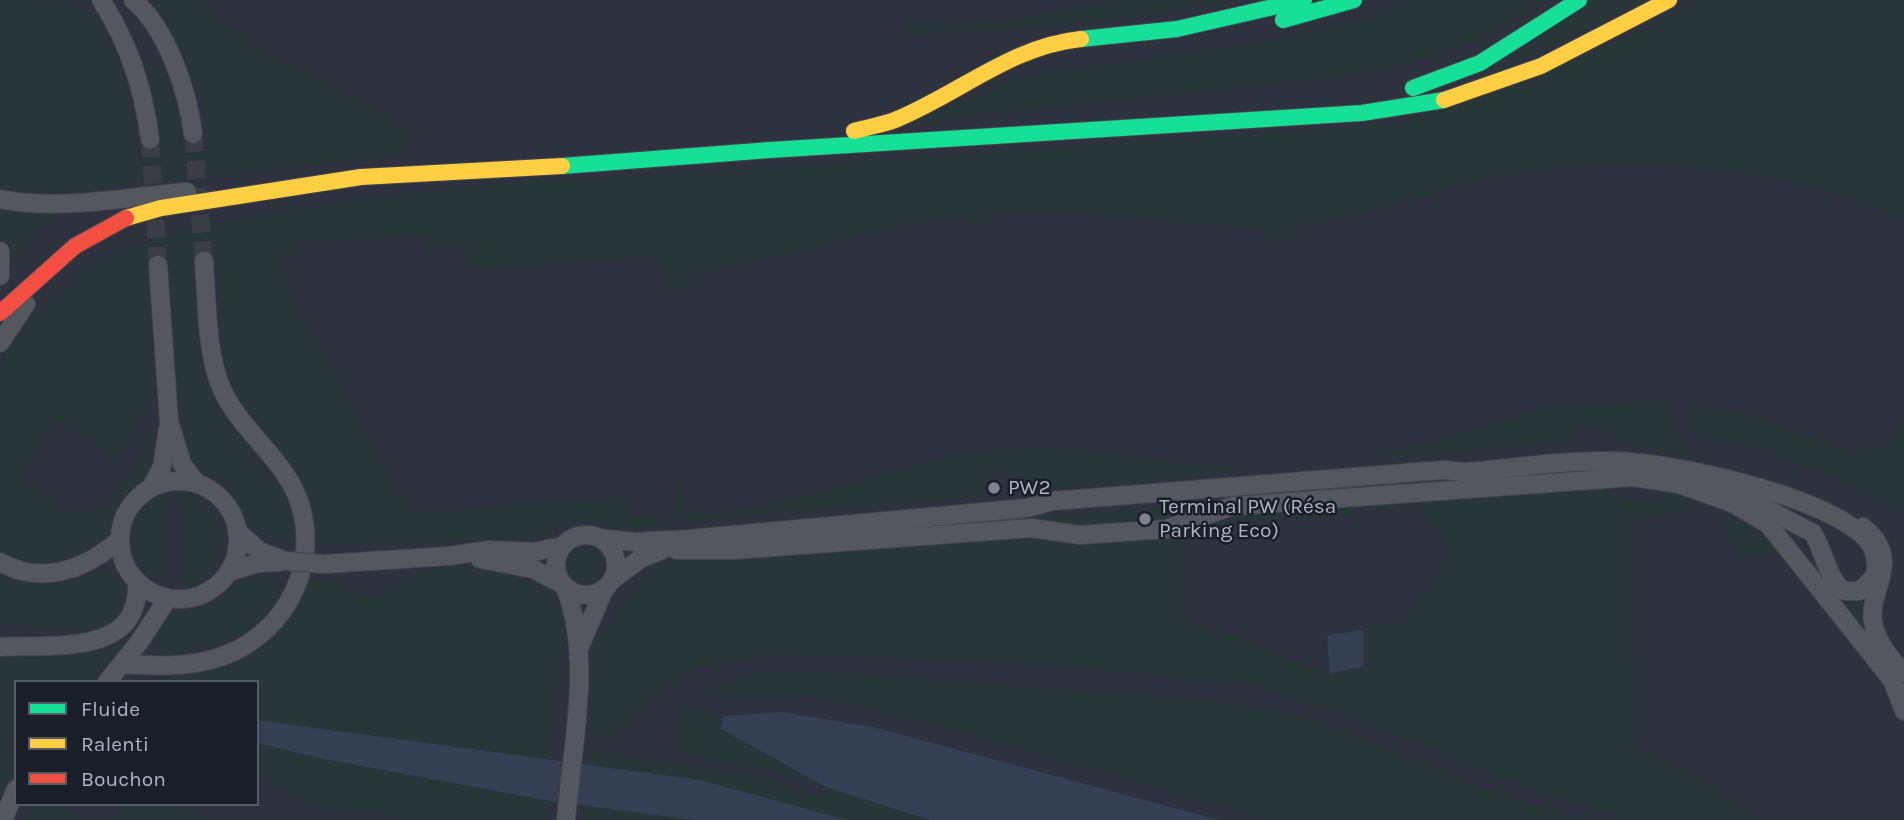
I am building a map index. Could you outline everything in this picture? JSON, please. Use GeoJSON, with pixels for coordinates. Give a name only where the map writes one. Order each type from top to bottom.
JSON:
{"type":"FeatureCollection","features":[{"type":"Feature","properties":{"kind":"main road"},"geometry":{"type":"LineString","coordinates":[[770,150],[811,135],[858,131],[895,120],[1016,56],[1052,42],[1177,29],[1304,0]]}},
{"type":"Feature","properties":{"kind":"main road"},"geometry":{"type":"LineString","coordinates":[[1177,29],[1201,32],[1289,19],[1354,0]]}},
{"type":"Feature","properties":{"kind":"main road"},"geometry":{"type":"LineString","coordinates":[[1312,114],[1440,81],[1504,53],[1579,0]]}},
{"type":"Feature","properties":{"kind":"main road"},"geometry":{"type":"LineString","coordinates":[[0,313],[19,293],[75,246],[136,214],[182,204],[361,177],[480,173],[770,150],[1312,114],[1363,116],[1470,95],[1592,44],[1670,0]]}},
{"type":"Feature","properties":{"kind":"main road"},"geometry":{"type":"LineString","coordinates":[[0,331],[61,273],[99,247],[168,222],[280,201],[480,173]]}},
{"type":"Feature","properties":{"kind":"street"},"geometry":{"type":"LineString","coordinates":[[133,0],[155,28],[175,64],[190,103],[193,134]]}},
{"type":"Feature","properties":{"kind":"street"},"geometry":{"type":"LineString","coordinates":[[100,3],[138,74],[150,139]]}},
{"type":"Feature","properties":{"kind":"street"},"geometry":{"type":"LineString","coordinates":[[0,199],[21,203],[59,203],[361,177]]}},
{"type":"Feature","properties":{"kind":"street"},"geometry":{"type":"LineString","coordinates":[[0,251],[0,276]]}},
{"type":"Feature","properties":{"kind":"street"},"geometry":{"type":"LineString","coordinates":[[122,664],[172,667],[221,656],[245,645],[279,616],[301,575],[306,542],[296,495],[288,478],[233,408],[219,384],[212,359],[204,261]]}},
{"type":"Feature","properties":{"kind":"street"},"geometry":{"type":"LineString","coordinates":[[158,265],[169,421],[162,467],[151,488],[128,509],[119,540],[127,570],[137,582],[168,598],[185,599],[202,594],[217,585],[229,572],[235,559],[237,531]]}},
{"type":"Feature","properties":{"kind":"street"},"geometry":{"type":"LineString","coordinates":[[0,343],[26,304]]}},
{"type":"Feature","properties":{"kind":"street"},"geometry":{"type":"LineString","coordinates":[[169,421],[182,464],[197,484],[224,502],[237,531],[258,551],[285,561]]}},
{"type":"Feature","properties":{"kind":"street"},"geometry":{"type":"LineString","coordinates":[[229,572],[258,563],[285,561],[325,564],[449,556],[489,550],[533,552],[563,546],[579,536],[634,542],[690,539],[1027,508],[1053,501],[1443,470],[1465,472],[1611,461],[1641,463],[1719,476],[1830,514],[1870,531],[1882,541],[1890,553],[1888,581],[1877,601],[1872,620],[1879,640],[1904,673]]}},
{"type":"Feature","properties":{"kind":"street"},"geometry":{"type":"LineString","coordinates":[[1702,475],[1813,533],[1824,551],[1832,578],[1838,587],[1850,592],[1860,591],[1875,576],[1875,553],[1867,540],[1830,514]]}},
{"type":"Feature","properties":{"kind":"street"},"geometry":{"type":"LineString","coordinates":[[662,550],[734,550],[1032,528],[1080,535],[1166,529],[1233,506],[1585,478],[1633,477],[1689,488],[1732,503],[1768,524],[1892,680],[1904,711]]}},
{"type":"Feature","properties":{"kind":"street"},"geometry":{"type":"LineString","coordinates":[[151,488],[175,481],[197,484]]}},
{"type":"Feature","properties":{"kind":"street"},"geometry":{"type":"LineString","coordinates":[[579,649],[616,571],[613,551],[599,538]]}},
{"type":"Feature","properties":{"kind":"street"},"geometry":{"type":"LineString","coordinates":[[449,556],[487,559],[533,569],[580,595],[608,585],[639,559],[690,539]]}},
{"type":"Feature","properties":{"kind":"street"},"geometry":{"type":"LineString","coordinates":[[0,562],[44,574],[78,568],[100,556],[119,540]]}},
{"type":"Feature","properties":{"kind":"street"},"geometry":{"type":"LineString","coordinates":[[563,546],[556,565],[574,610],[579,649],[566,820]]}},
{"type":"Feature","properties":{"kind":"street"},"geometry":{"type":"LineString","coordinates":[[0,647],[94,642],[116,633],[131,619],[136,608],[137,582]]}},
{"type":"Feature","properties":{"kind":"street"},"geometry":{"type":"LineString","coordinates":[[109,680],[168,598]]}},
{"type":"Feature","properties":{"kind":"street"},"geometry":{"type":"LineString","coordinates":[[3,820],[14,794]]}},
{"type":"Feature","properties":{"kind":"shaded area"},"geometry":{"type":"Polygon","coordinates":[[[0,0],[1904,0],[1904,820],[0,820],[0,0]]]}},
{"type":"Feature","properties":{"kind":"shaded area"},"geometry":{"type":"Polygon","coordinates":[[[0,0],[75,3],[93,15],[106,32],[124,72],[139,160],[162,155],[150,70],[162,64],[180,98],[181,155],[210,151],[204,106],[191,70],[146,0],[203,0],[248,42],[277,59],[303,68],[416,134],[402,155],[67,192],[0,189],[0,0]]]}},
{"type":"Feature","properties":{"kind":"shaded area"},"geometry":{"type":"Polygon","coordinates":[[[1120,0],[1232,0],[1111,20],[905,36],[906,25],[1013,19],[1120,0]]]}},
{"type":"Feature","properties":{"kind":"shaded area"},"geometry":{"type":"Polygon","coordinates":[[[1410,0],[1546,0],[1482,41],[1412,64],[1359,75],[912,122],[1026,76],[1283,39],[1371,17],[1410,0]]]}},
{"type":"Feature","properties":{"kind":"shaded area"},"geometry":{"type":"Polygon","coordinates":[[[1586,0],[1645,0],[1489,77],[1586,0]]]}},
{"type":"Feature","properties":{"kind":"shaded area"},"geometry":{"type":"Polygon","coordinates":[[[1699,0],[1904,0],[1904,219],[1806,186],[1755,175],[1651,164],[1599,165],[1496,177],[1354,216],[1294,226],[1295,240],[1268,242],[1268,228],[1061,212],[990,212],[990,223],[974,225],[972,214],[936,219],[761,260],[690,273],[691,288],[677,290],[667,298],[666,269],[652,256],[470,270],[469,245],[427,248],[425,235],[300,243],[285,255],[289,287],[408,505],[421,512],[632,497],[632,516],[660,514],[660,526],[619,531],[589,520],[572,521],[535,539],[314,545],[311,509],[299,478],[239,399],[225,370],[217,259],[194,260],[207,382],[224,415],[284,491],[292,520],[292,543],[246,524],[225,489],[197,470],[188,457],[182,431],[169,261],[146,264],[158,392],[118,459],[58,418],[21,479],[77,511],[100,509],[138,466],[149,431],[156,427],[156,461],[112,518],[108,535],[98,548],[84,557],[67,563],[31,564],[14,559],[0,550],[0,367],[35,317],[92,266],[144,242],[185,229],[335,203],[520,181],[689,173],[1394,124],[1642,31],[1699,0]]]}},
{"type":"Feature","properties":{"kind":"shaded area"},"geometry":{"type":"Polygon","coordinates":[[[0,203],[72,207],[43,226],[6,269],[0,235],[0,203]]]}},
{"type":"Feature","properties":{"kind":"shaded area"},"geometry":{"type":"Polygon","coordinates":[[[1671,402],[1678,438],[1701,460],[1616,441],[1601,425],[1591,423],[1579,429],[1576,441],[1381,459],[1379,452],[1416,446],[1542,408],[1671,402]]]}},
{"type":"Feature","properties":{"kind":"shaded area"},"geometry":{"type":"Polygon","coordinates":[[[1693,404],[1764,418],[1858,455],[1863,442],[1874,447],[1889,445],[1904,420],[1904,511],[1763,448],[1710,439],[1693,430],[1690,416],[1693,404]]]}},
{"type":"Feature","properties":{"kind":"shaded area"},"geometry":{"type":"Polygon","coordinates":[[[1063,448],[1186,464],[1234,466],[1235,473],[1068,489],[1023,488],[1022,478],[1009,470],[996,471],[986,492],[955,499],[825,508],[691,524],[674,508],[677,487],[684,480],[688,512],[719,511],[780,502],[962,454],[1063,448]]]}},
{"type":"Feature","properties":{"kind":"shaded area"},"geometry":{"type":"Polygon","coordinates":[[[1596,483],[1636,500],[1662,498],[1667,489],[1696,498],[1697,510],[1633,519],[1635,747],[1711,785],[1763,820],[1627,820],[1521,787],[1346,714],[1250,685],[1034,663],[770,654],[714,665],[669,681],[622,730],[608,737],[590,739],[597,643],[656,563],[1001,536],[1041,536],[1078,541],[1236,511],[1341,505],[1351,507],[1354,514],[1212,526],[1185,538],[1186,621],[1279,652],[1329,676],[1370,669],[1368,623],[1402,623],[1444,571],[1448,542],[1420,510],[1375,512],[1377,505],[1388,501],[1596,483]]]}},
{"type":"Feature","properties":{"kind":"shaded area"},"geometry":{"type":"Polygon","coordinates":[[[187,493],[204,502],[216,514],[223,528],[224,543],[220,558],[212,571],[198,581],[180,587],[186,564],[184,504],[176,496],[169,506],[169,563],[163,582],[152,576],[137,558],[133,534],[141,511],[150,502],[163,496],[187,493]]]}},
{"type":"Feature","properties":{"kind":"shaded area"},"geometry":{"type":"Polygon","coordinates":[[[1219,503],[1166,523],[731,540],[1219,503]]]}},
{"type":"Feature","properties":{"kind":"shaded area"},"geometry":{"type":"Polygon","coordinates":[[[1720,513],[1755,532],[1785,558],[1740,554],[1720,513]]]}},
{"type":"Feature","properties":{"kind":"shaded area"},"geometry":{"type":"Polygon","coordinates":[[[585,548],[597,554],[603,566],[597,578],[585,584],[573,578],[567,566],[573,554],[585,548]]]}},
{"type":"Feature","properties":{"kind":"shaded area"},"geometry":{"type":"Polygon","coordinates":[[[463,565],[513,572],[542,585],[562,608],[567,625],[550,759],[259,720],[259,680],[159,680],[226,664],[263,646],[279,631],[294,610],[308,581],[334,580],[351,590],[376,598],[426,568],[463,565]]]}},
{"type":"Feature","properties":{"kind":"shaded area"},"geometry":{"type":"Polygon","coordinates":[[[96,572],[110,574],[119,579],[131,601],[119,616],[104,626],[72,632],[0,623],[0,573],[50,584],[96,572]]]}},
{"type":"Feature","properties":{"kind":"shaded area"},"geometry":{"type":"Polygon","coordinates":[[[255,574],[285,579],[270,610],[260,621],[249,630],[222,643],[176,655],[163,653],[159,648],[158,635],[173,611],[210,599],[237,581],[255,574]]]}},
{"type":"Feature","properties":{"kind":"shaded area"},"geometry":{"type":"Polygon","coordinates":[[[1872,594],[1870,638],[1840,599],[1852,601],[1872,594]]]}},
{"type":"Feature","properties":{"kind":"shaded area"},"geometry":{"type":"Polygon","coordinates":[[[125,639],[129,647],[98,680],[14,680],[14,782],[0,809],[0,658],[107,650],[125,639]]]}},
{"type":"Feature","properties":{"kind":"shaded area"},"geometry":{"type":"Polygon","coordinates":[[[811,671],[1216,701],[1273,710],[1332,726],[1466,780],[1582,820],[1273,820],[915,720],[813,696],[716,697],[703,690],[762,672],[811,671]]]}},
{"type":"Feature","properties":{"kind":"shaded area"},"geometry":{"type":"Polygon","coordinates":[[[679,706],[723,716],[722,729],[828,788],[931,820],[847,820],[700,780],[589,765],[591,749],[761,778],[819,797],[827,788],[790,776],[714,761],[677,750],[679,706]]]}},
{"type":"Feature","properties":{"kind":"shaded area"},"geometry":{"type":"Polygon","coordinates":[[[259,743],[319,758],[550,801],[547,820],[403,820],[388,814],[305,805],[259,772],[259,743]]]}},
{"type":"Feature","properties":{"kind":"shaded area"},"geometry":{"type":"Polygon","coordinates":[[[34,806],[67,806],[82,820],[28,820],[34,806]]]}},
{"type":"Feature","properties":{"kind":"shaded area"},"geometry":{"type":"Polygon","coordinates":[[[126,806],[189,806],[212,820],[116,820],[126,806]]]}},
{"type":"Feature","properties":{"kind":"shaded area"},"geometry":{"type":"Polygon","coordinates":[[[590,806],[683,817],[695,820],[588,820],[590,806]]]}},
{"type":"Feature","properties":{"kind":"water"},"geometry":{"type":"Polygon","coordinates":[[[1363,630],[1363,667],[1330,673],[1327,635],[1363,630]]]}},
{"type":"Feature","properties":{"kind":"water"},"geometry":{"type":"Polygon","coordinates":[[[782,712],[873,727],[1219,820],[931,820],[828,788],[721,729],[723,716],[782,712]]]}},
{"type":"Feature","properties":{"kind":"water"},"geometry":{"type":"Polygon","coordinates":[[[259,720],[700,780],[847,820],[695,820],[550,801],[319,758],[259,743],[259,720]]]}},
{"type":"Feature","properties":{"kind":"tunnel"},"geometry":{"type":"LineString","coordinates":[[193,134],[204,261]]}},
{"type":"Feature","properties":{"kind":"tunnel"},"geometry":{"type":"LineString","coordinates":[[150,139],[158,265]]}},
{"type":"Feature","properties":{"kind":"traffic: fast"},"geometry":{"type":"LineString","coordinates":[[1081,39],[1177,29],[1304,0]]}},
{"type":"Feature","properties":{"kind":"traffic: fast"},"geometry":{"type":"LineString","coordinates":[[1283,20],[1354,0]]}},
{"type":"Feature","properties":{"kind":"traffic: fast"},"geometry":{"type":"LineString","coordinates":[[1413,88],[1480,63],[1579,0]]}},
{"type":"Feature","properties":{"kind":"traffic: fast"},"geometry":{"type":"LineString","coordinates":[[770,150],[1362,113],[1444,100]]}},
{"type":"Feature","properties":{"kind":"traffic: fast"},"geometry":{"type":"LineString","coordinates":[[562,166],[770,150]]}},
{"type":"Feature","properties":{"kind":"traffic: slow"},"geometry":{"type":"LineString","coordinates":[[1444,100],[1541,66],[1669,0]]}},
{"type":"Feature","properties":{"kind":"traffic: slow"},"geometry":{"type":"LineString","coordinates":[[854,131],[895,120],[1031,51],[1081,39]]}},
{"type":"Feature","properties":{"kind":"traffic: slow"},"geometry":{"type":"LineString","coordinates":[[126,218],[161,208],[361,177],[562,166]]}},
{"type":"Feature","properties":{"kind":"traffic: jam"},"geometry":{"type":"LineString","coordinates":[[0,313],[75,246],[126,218]]}},
{"type":"Feature","properties":{"kind":"place","name":"PW2"},"geometry":{"type":"Point","coordinates":[994,488]}},
{"type":"Feature","properties":{"kind":"place","name":"Terminal PW (Résa Parking Eco)"},"geometry":{"type":"Point","coordinates":[1145,519]}}]}
